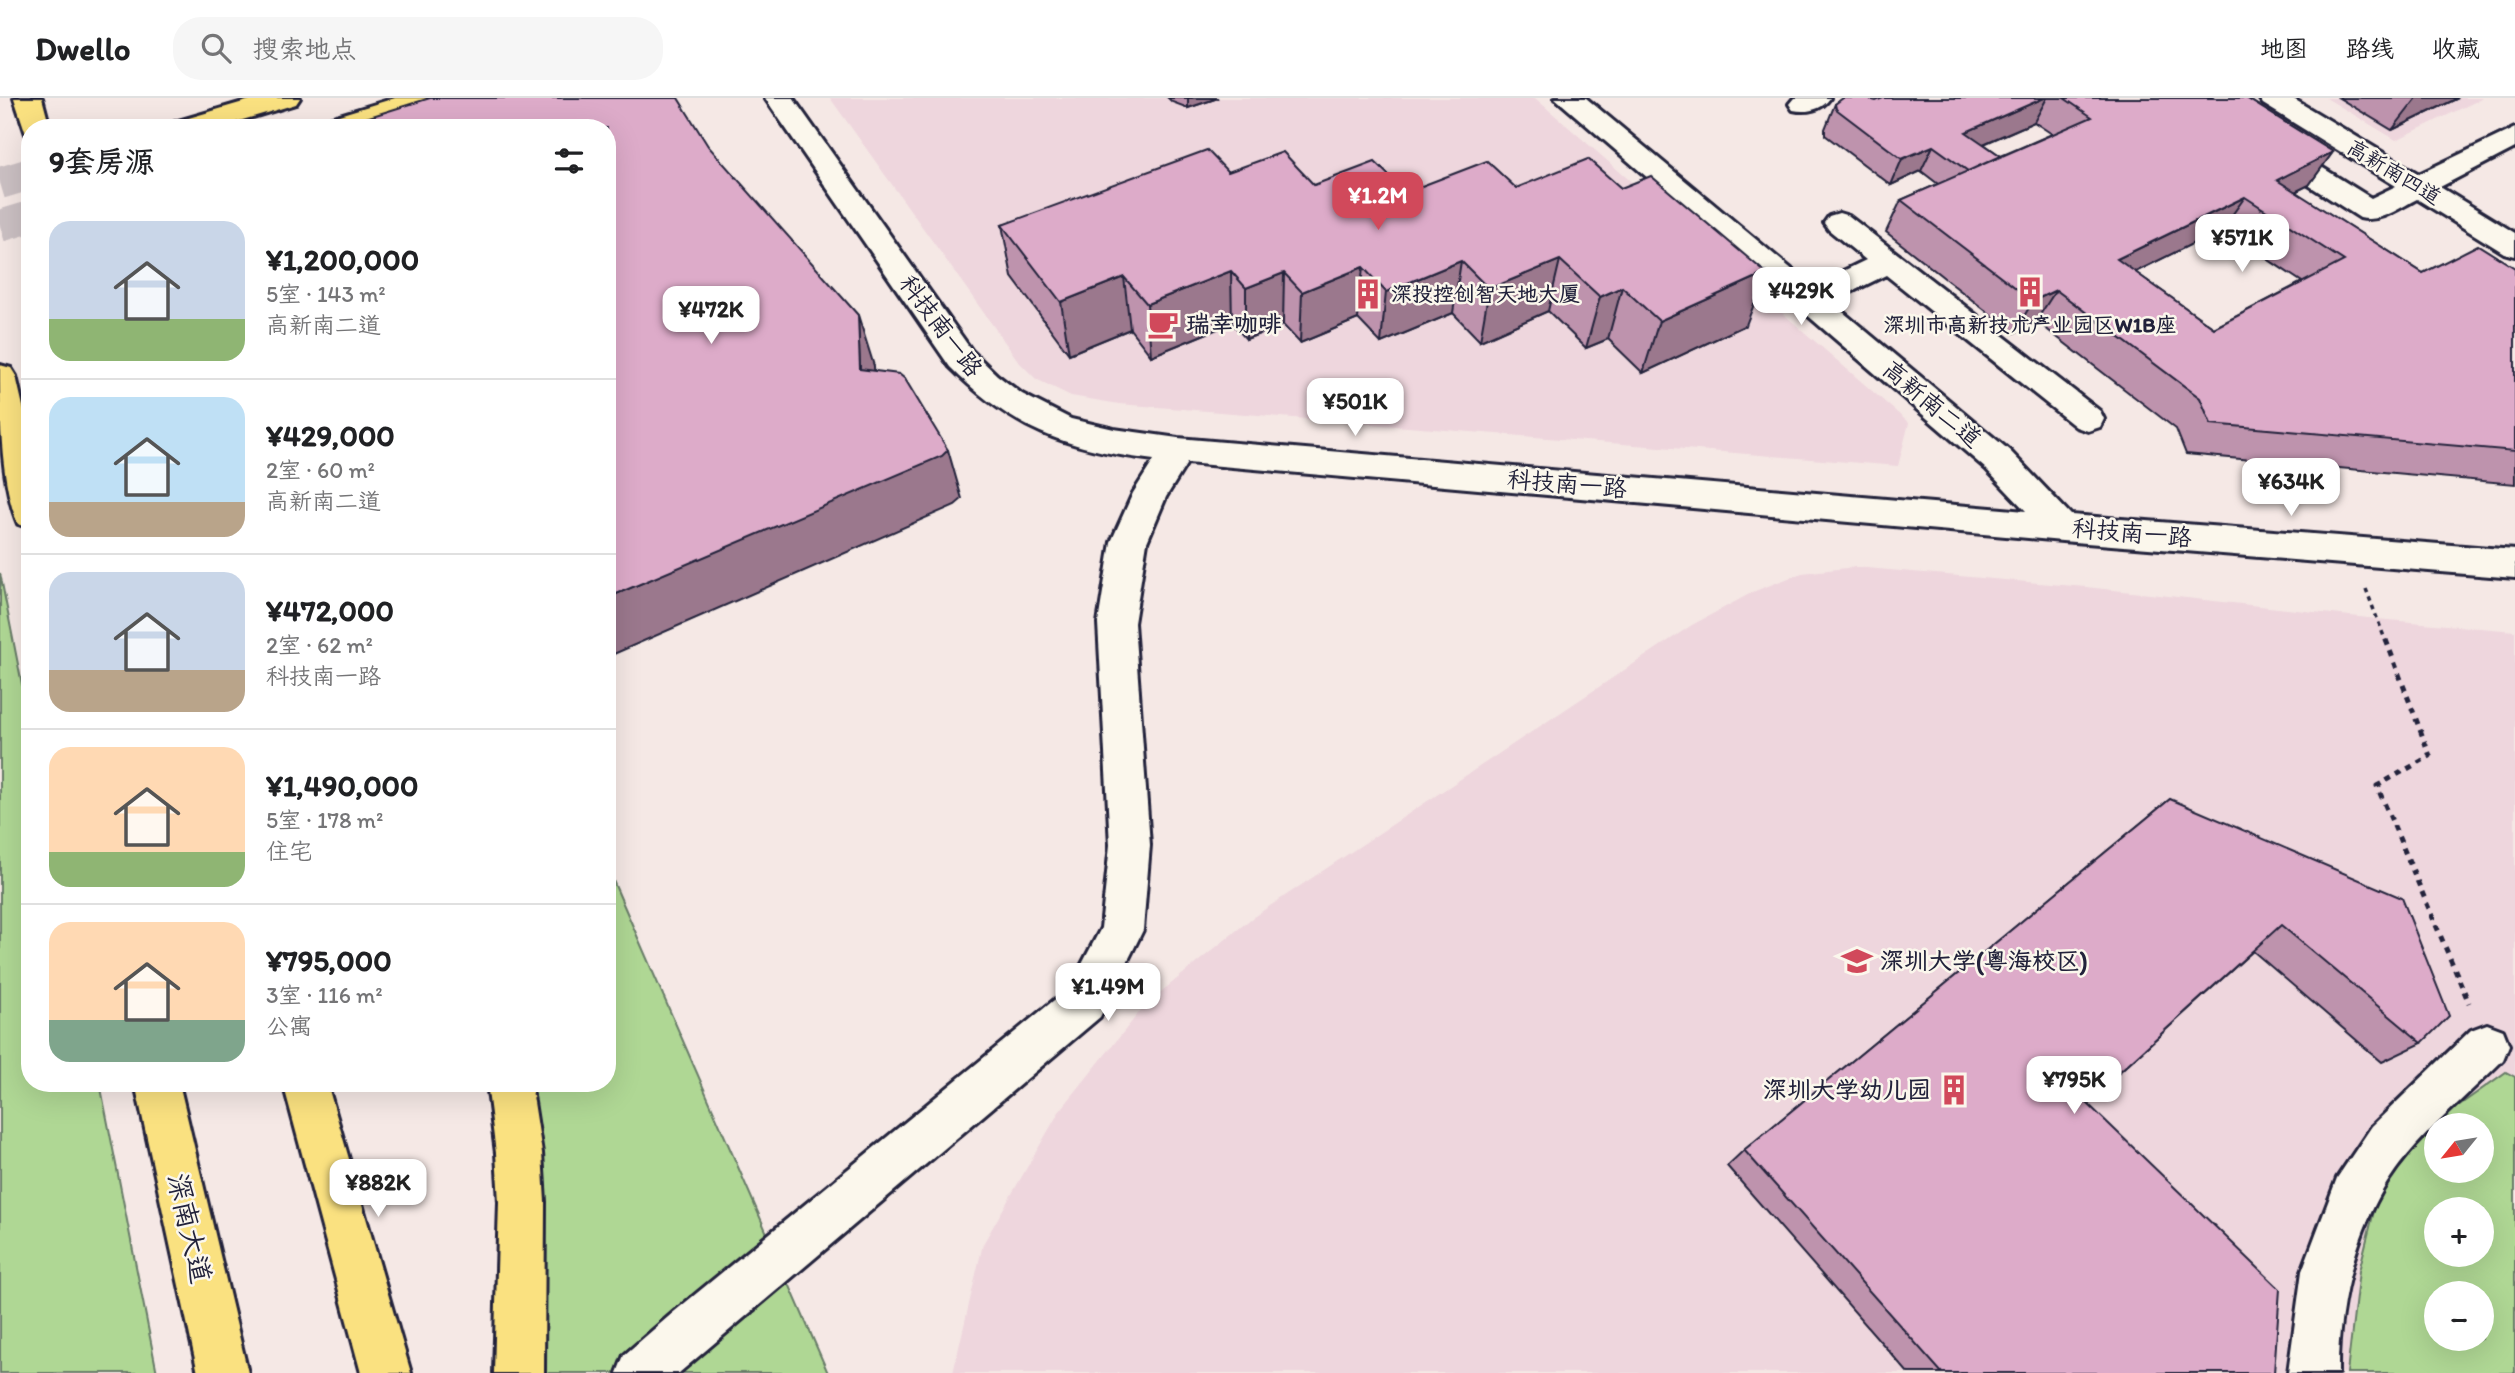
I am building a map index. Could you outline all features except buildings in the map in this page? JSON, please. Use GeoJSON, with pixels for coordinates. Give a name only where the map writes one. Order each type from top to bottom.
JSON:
{"type":"FeatureCollection","features":[{"type":"Feature","properties":{"kind":"main road"},"geometry":{"type":"LineString","coordinates":[[28,98],[34,119]]}},
{"type":"Feature","properties":{"kind":"main road"},"geometry":{"type":"LineString","coordinates":[[216,119],[286,98]]}},
{"type":"Feature","properties":{"kind":"main road"},"geometry":{"type":"LineString","coordinates":[[363,119],[424,98]]}},
{"type":"Feature","properties":{"kind":"main road"},"geometry":{"type":"LineString","coordinates":[[0,376],[21,473]]}},
{"type":"Feature","properties":{"kind":"main road","name":"深南大道"},"geometry":{"type":"LineString","coordinates":[[159,1092],[223,1373]]}},
{"type":"Feature","properties":{"kind":"main road"},"geometry":{"type":"LineString","coordinates":[[303,1092],[386,1373]]}},
{"type":"Feature","properties":{"kind":"main road"},"geometry":{"type":"LineString","coordinates":[[510,1092],[519,1153],[522,1202],[519,1373]]}},
{"type":"Feature","properties":{"kind":"street","name":"科技南一路"},"geometry":{"type":"LineString","coordinates":[[779,98],[961,359],[988,387],[1028,416],[1074,433],[1122,444],[1178,450],[2062,528],[2515,564]]}},
{"type":"Feature","properties":{"kind":"street","name":"高新南二道"},"geometry":{"type":"LineString","coordinates":[[1569,98],[1998,460],[2062,528]]}},
{"type":"Feature","properties":{"kind":"street"},"geometry":{"type":"LineString","coordinates":[[2192,98],[2370,211],[2515,137]]}},
{"type":"Feature","properties":{"kind":"street","name":"高新南四道"},"geometry":{"type":"LineString","coordinates":[[2273,98],[2515,246]]}},
{"type":"Feature","properties":{"kind":"street"},"geometry":{"type":"LineString","coordinates":[[1839,223],[2088,419]]}},
{"type":"Feature","properties":{"kind":"street"},"geometry":{"type":"LineString","coordinates":[[1809,300],[1888,262]]}},
{"type":"Feature","properties":{"kind":"street"},"geometry":{"type":"LineString","coordinates":[[642,1373],[692,1328],[1085,1002],[1122,930],[1130,845],[1116,623],[1129,542],[1150,493],[1178,450]]}},
{"type":"Feature","properties":{"kind":"street"},"geometry":{"type":"LineString","coordinates":[[2313,1373],[2326,1271],[2353,1194],[2388,1142],[2487,1045]]}},
{"type":"Feature","properties":{"kind":"street"},"geometry":{"type":"LineString","coordinates":[[522,1202],[524,1092]]}},
{"type":"Feature","properties":{"kind":"path"},"geometry":{"type":"LineString","coordinates":[[2362,581],[2430,756],[2377,786],[2487,1045]]}},
{"type":"Feature","properties":{"kind":"shaded area","name":"深投控创智天地大厦"},"geometry":{"type":"Polygon","coordinates":[[[830,98],[1535,98],[1909,423],[1898,466],[1119,404],[1071,396],[1036,379],[1019,362],[830,98]]]}},
{"type":"Feature","properties":{"kind":"shaded area"},"geometry":{"type":"Polygon","coordinates":[[[2326,98],[2483,98],[2396,140],[2326,98]]]}},
{"type":"Feature","properties":{"kind":"shaded area","name":"深圳大学(粤海校区)"},"geometry":{"type":"Polygon","coordinates":[[[1855,567],[2086,587],[2377,619],[2515,631],[2515,1373],[953,1373],[983,1244],[1059,1112],[1146,1004],[1252,918],[1692,625],[1755,591],[1802,573],[1855,567]]]}},
{"type":"Feature","properties":{"kind":"green space"},"geometry":{"type":"Polygon","coordinates":[[[0,573],[21,679],[21,1092],[102,1092],[157,1373],[0,1373],[0,573]]]}},
{"type":"Feature","properties":{"kind":"green space"},"geometry":{"type":"Polygon","coordinates":[[[616,888],[828,1373],[532,1373],[519,1092],[616,1092],[616,888]]]}},
{"type":"Feature","properties":{"kind":"green space"},"geometry":{"type":"Polygon","coordinates":[[[2506,1072],[2515,1077],[2515,1373],[2347,1373],[2359,1271],[2381,1183],[2424,1133],[2424,1183],[2494,1183],[2494,1113],[2448,1113],[2506,1072]]]}},
{"type":"Feature","properties":{"kind":"tunnel"},"geometry":{"type":"LineString","coordinates":[[0,183],[21,177]]}},
{"type":"Feature","properties":{"kind":"tunnel"},"geometry":{"type":"LineString","coordinates":[[0,226],[21,220]]}},
{"type":"Feature","properties":{"kind":"place","name":"深圳市高新技术产业园区W1B座"},"geometry":{"type":"Point","coordinates":[2030,292]}},
{"type":"Feature","properties":{"kind":"place","name":"深投控创智天地大厦"},"geometry":{"type":"Point","coordinates":[1368,294]}},
{"type":"Feature","properties":{"kind":"place","name":"瑞幸咖啡"},"geometry":{"type":"Point","coordinates":[1163,324]}},
{"type":"Feature","properties":{"kind":"place","name":"深圳大学(粤海校区)"},"geometry":{"type":"Point","coordinates":[1857,961]}},
{"type":"Feature","properties":{"kind":"place","name":"深圳大学幼儿园"},"geometry":{"type":"Point","coordinates":[1954,1090]}}]}
